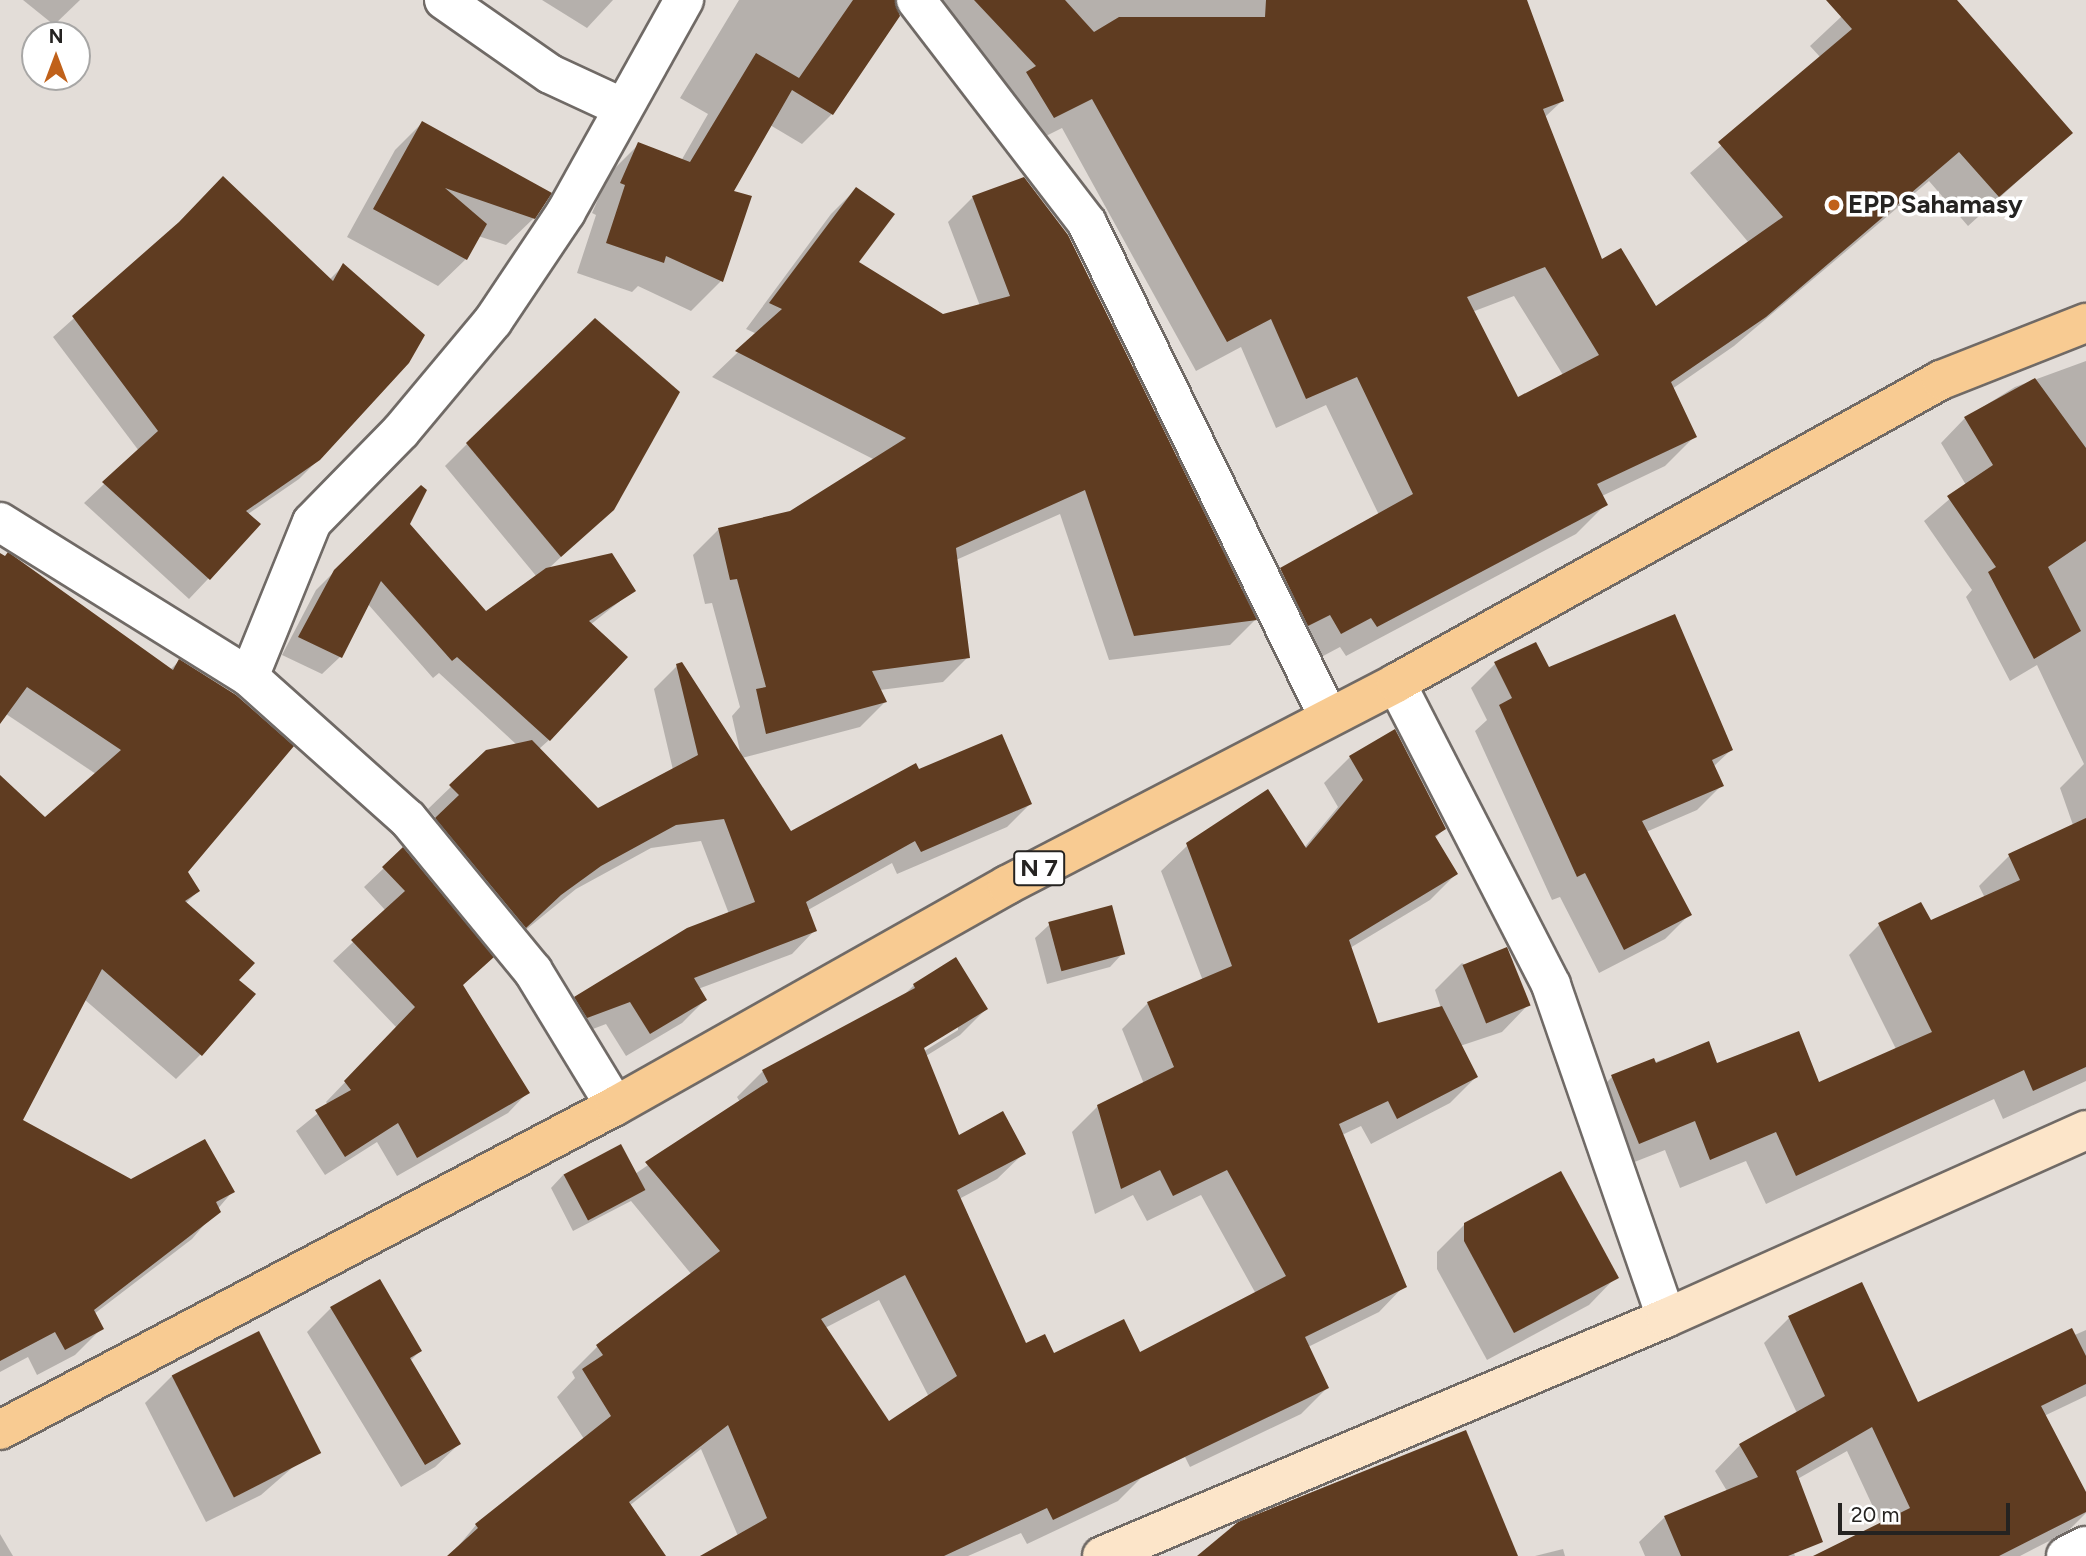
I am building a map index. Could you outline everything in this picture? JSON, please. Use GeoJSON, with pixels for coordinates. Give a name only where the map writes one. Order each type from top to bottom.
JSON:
{"type":"FeatureCollection","features":[{"type":"Feature","properties":{"kind":"main road","name":"N 7"},"geometry":{"type":"LineString","coordinates":[[0,1430],[615,1106],[1007,885],[1396,683],[1941,380],[2086,323]]}},
{"type":"Feature","properties":{"kind":"street"},"geometry":{"type":"LineString","coordinates":[[444,0],[550,74],[621,107]]}},
{"type":"Feature","properties":{"kind":"street"},"geometry":{"type":"LineString","coordinates":[[249,677],[312,522],[401,431],[493,321],[566,212],[621,107],[684,0]]}},
{"type":"Feature","properties":{"kind":"street"},"geometry":{"type":"LineString","coordinates":[[916,0],[1087,223],[1328,716]]}},
{"type":"Feature","properties":{"kind":"street"},"geometry":{"type":"LineString","coordinates":[[0,522],[249,677],[408,819],[533,971],[615,1106]]}},
{"type":"Feature","properties":{"kind":"street"},"geometry":{"type":"LineString","coordinates":[[1396,683],[1552,985],[1666,1318]]}},
{"type":"Feature","properties":{"kind":"street"},"geometry":{"type":"LineString","coordinates":[[1102,1556],[1666,1318],[2086,1130]]}},
{"type":"Feature","properties":{"kind":"street"},"geometry":{"type":"LineString","coordinates":[[2066,1556],[2086,1546]]}},
{"type":"Feature","properties":{"kind":"building"},"geometry":{"type":"Polygon","coordinates":[[[853,0],[895,0],[900,16],[833,115],[792,90],[734,191],[752,196],[723,282],[666,256],[664,263],[606,243],[625,185],[620,183],[638,142],[690,162],[756,53],[799,78],[853,0]]]}},
{"type":"Feature","properties":{"kind":"building"},"geometry":{"type":"Polygon","coordinates":[[[974,0],[1065,0],[1094,32],[1119,17],[1265,17],[1266,0],[1527,0],[1564,101],[1543,109],[1602,259],[1621,248],[1656,306],[1783,217],[1718,142],[1852,29],[1826,0],[1957,0],[2073,133],[1999,197],[1959,152],[1766,317],[1671,382],[1697,437],[1597,484],[1608,505],[1377,627],[1371,618],[1341,634],[1330,615],[1308,626],[1280,568],[1413,494],[1357,377],[1306,399],[1271,319],[1227,342],[1092,99],[1054,118],[1026,72],[1036,66],[974,0]],[[1545,267],[1467,297],[1518,397],[1599,355],[1545,267]]]}},
{"type":"Feature","properties":{"kind":"building"},"geometry":{"type":"Polygon","coordinates":[[[422,121],[552,193],[535,219],[445,188],[487,224],[467,260],[373,209],[422,121]]]}},
{"type":"Feature","properties":{"kind":"building"},"geometry":{"type":"Polygon","coordinates":[[[223,176],[333,281],[343,263],[425,335],[409,363],[320,460],[246,511],[261,524],[210,580],[102,482],[158,431],[72,316],[179,222],[223,176]]]}},
{"type":"Feature","properties":{"kind":"building"},"geometry":{"type":"Polygon","coordinates":[[[1024,177],[1068,235],[1257,620],[1134,636],[1085,490],[956,548],[970,658],[872,671],[887,702],[766,734],[756,689],[766,687],[737,579],[730,580],[718,528],[790,511],[906,438],[735,351],[782,309],[769,303],[856,187],[895,214],[859,262],[943,314],[1010,296],[972,196],[1024,177]]]}},
{"type":"Feature","properties":{"kind":"building"},"geometry":{"type":"Polygon","coordinates":[[[595,318],[680,392],[614,510],[561,557],[466,443],[595,318]]]}},
{"type":"Feature","properties":{"kind":"building"},"geometry":{"type":"Polygon","coordinates":[[[2035,378],[2086,448],[2086,541],[2048,567],[2081,631],[2034,659],[1988,572],[1996,567],[1947,496],[1993,465],[1964,417],[2035,378]]]}},
{"type":"Feature","properties":{"kind":"building"},"geometry":{"type":"Polygon","coordinates":[[[421,485],[427,490],[410,524],[486,611],[546,568],[612,553],[636,591],[589,621],[628,657],[550,741],[457,657],[452,661],[381,581],[342,658],[298,637],[334,570],[421,485]]]}},
{"type":"Feature","properties":{"kind":"building"},"geometry":{"type":"Polygon","coordinates":[[[8,552],[173,670],[179,659],[236,695],[294,746],[188,872],[200,891],[185,901],[255,963],[239,980],[256,994],[202,1056],[102,969],[23,1120],[131,1179],[205,1139],[235,1192],[216,1202],[221,1212],[94,1310],[104,1329],[65,1350],[55,1332],[0,1361],[0,775],[45,817],[121,750],[27,687],[0,724],[0,553],[5,556],[8,552]]]}},
{"type":"Feature","properties":{"kind":"building"},"geometry":{"type":"Polygon","coordinates":[[[1675,614],[1733,750],[1712,760],[1724,786],[1642,821],[1692,915],[1624,950],[1585,873],[1577,877],[1499,705],[1512,698],[1494,662],[1536,642],[1549,667],[1675,614]]]}},
{"type":"Feature","properties":{"kind":"building"},"geometry":{"type":"Polygon","coordinates":[[[682,662],[791,831],[916,763],[919,769],[1002,734],[1032,804],[921,852],[915,841],[806,902],[817,931],[694,978],[707,1000],[650,1034],[630,1002],[587,1018],[574,997],[687,928],[755,902],[724,819],[676,825],[601,866],[561,895],[526,928],[435,818],[459,795],[449,785],[486,750],[532,740],[598,808],[698,755],[676,664],[682,662]]]}},
{"type":"Feature","properties":{"kind":"building"},"geometry":{"type":"Polygon","coordinates":[[[1395,729],[1446,829],[1435,836],[1458,874],[1349,940],[1378,1023],[1442,1006],[1478,1077],[1397,1119],[1388,1101],[1339,1124],[1407,1287],[1305,1337],[1329,1388],[1053,1520],[1047,1508],[944,1556],[700,1556],[767,1518],[728,1425],[629,1502],[666,1556],[447,1556],[478,1528],[475,1524],[611,1416],[582,1369],[603,1355],[596,1345],[720,1251],[645,1162],[768,1082],[762,1070],[915,988],[913,984],[956,957],[988,1009],[924,1048],[959,1135],[1003,1111],[1026,1154],[957,1190],[1026,1343],[1045,1334],[1054,1353],[1124,1319],[1140,1352],[1286,1276],[1227,1170],[1173,1196],[1160,1170],[1121,1189],[1097,1105],[1174,1067],[1147,1002],[1232,966],[1186,843],[1268,789],[1306,848],[1363,780],[1349,756],[1395,729]],[[905,1275],[821,1319],[889,1421],[957,1376],[905,1275]]]}},
{"type":"Feature","properties":{"kind":"building"},"geometry":{"type":"Polygon","coordinates":[[[2086,818],[2086,1067],[2033,1091],[2024,1070],[1796,1176],[1776,1132],[1710,1160],[1695,1121],[1639,1144],[1611,1075],[1654,1058],[1656,1063],[1709,1041],[1717,1063],[1799,1031],[1819,1082],[1932,1032],[1878,923],[1921,902],[1931,920],[2020,880],[2008,854],[2086,818]]]}},
{"type":"Feature","properties":{"kind":"building"},"geometry":{"type":"Polygon","coordinates":[[[403,847],[494,957],[463,985],[530,1093],[417,1158],[398,1123],[345,1157],[315,1110],[351,1090],[344,1081],[415,1007],[351,940],[405,891],[382,867],[403,847]]]}},
{"type":"Feature","properties":{"kind":"building"},"geometry":{"type":"Polygon","coordinates":[[[1112,905],[1125,954],[1061,971],[1048,922],[1112,905]]]}},
{"type":"Feature","properties":{"kind":"building"},"geometry":{"type":"Polygon","coordinates":[[[1507,947],[1531,1005],[1486,1023],[1462,965],[1507,947]]]}},
{"type":"Feature","properties":{"kind":"building"},"geometry":{"type":"Polygon","coordinates":[[[621,1144],[645,1190],[588,1220],[564,1175],[621,1144]]]}},
{"type":"Feature","properties":{"kind":"building"},"geometry":{"type":"Polygon","coordinates":[[[1561,1171],[1619,1278],[1514,1333],[1464,1241],[1464,1223],[1561,1171]]]}},
{"type":"Feature","properties":{"kind":"building"},"geometry":{"type":"Polygon","coordinates":[[[380,1279],[422,1351],[410,1358],[461,1444],[425,1465],[330,1307],[380,1279]]]}},
{"type":"Feature","properties":{"kind":"building"},"geometry":{"type":"Polygon","coordinates":[[[1862,1282],[1918,1402],[2072,1328],[2086,1356],[2086,1384],[2041,1406],[2086,1492],[2086,1512],[1999,1556],[1813,1556],[1910,1508],[1872,1427],[1796,1471],[1823,1542],[1788,1556],[1681,1556],[1664,1516],[1758,1477],[1739,1444],[1825,1396],[1788,1316],[1862,1282]]]}},
{"type":"Feature","properties":{"kind":"building"},"geometry":{"type":"Polygon","coordinates":[[[259,1331],[321,1453],[234,1498],[172,1375],[259,1331]]]}},
{"type":"Feature","properties":{"kind":"building"},"geometry":{"type":"Polygon","coordinates":[[[1466,1430],[1518,1556],[1197,1556],[1238,1522],[1466,1430]]]}},
{"type":"Feature","properties":{"kind":"place","name":"EPP Sahamasy"},"geometry":{"type":"Point","coordinates":[1834,205]}}]}
